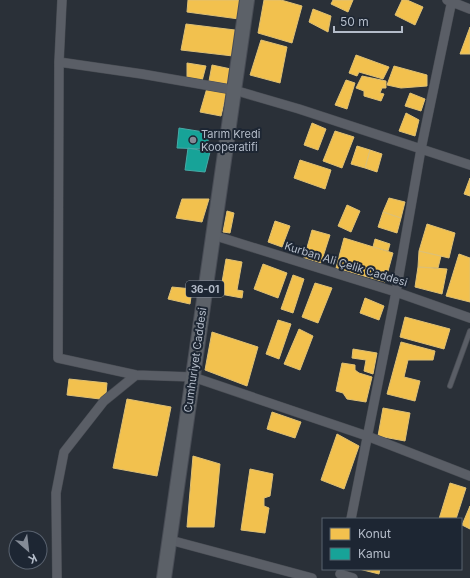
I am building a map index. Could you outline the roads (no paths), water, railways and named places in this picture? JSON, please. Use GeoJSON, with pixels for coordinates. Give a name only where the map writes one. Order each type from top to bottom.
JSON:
{"type":"FeatureCollection","features":[{"type":"Feature","properties":{"kind":"main road","name":"Cumhuriyet Caddesi"},"geometry":{"type":"LineString","coordinates":[[164,578],[247,0]]}},
{"type":"Feature","properties":{"kind":"street"},"geometry":{"type":"LineString","coordinates":[[62,0],[59,62],[58,358],[136,376],[193,377],[367,436],[470,476]]}},
{"type":"Feature","properties":{"kind":"street"},"geometry":{"type":"LineString","coordinates":[[351,518],[396,292],[449,1],[470,9]]}},
{"type":"Feature","properties":{"kind":"street"},"geometry":{"type":"LineString","coordinates":[[59,62],[142,74],[234,90],[299,109],[470,165]]}},
{"type":"Feature","properties":{"kind":"street","name":"Kurban Ali Çelik Caddesi"},"geometry":{"type":"LineString","coordinates":[[213,235],[396,292],[470,318]]}},
{"type":"Feature","properties":{"kind":"street"},"geometry":{"type":"LineString","coordinates":[[57,578],[56,493],[64,452],[104,401],[136,376]]}},
{"type":"Feature","properties":{"kind":"street"},"geometry":{"type":"LineString","coordinates":[[170,540],[312,578]]}},
{"type":"Feature","properties":{"kind":"street"},"geometry":{"type":"LineString","coordinates":[[340,574],[353,578]]}},
{"type":"Feature","properties":{"kind":"lane"},"geometry":{"type":"LineString","coordinates":[[450,386],[470,330]]}},
{"type":"Feature","properties":{"kind":"place","name":"Tarım Kredi Kooperatifi"},"geometry":{"type":"Point","coordinates":[193,140]}}]}
